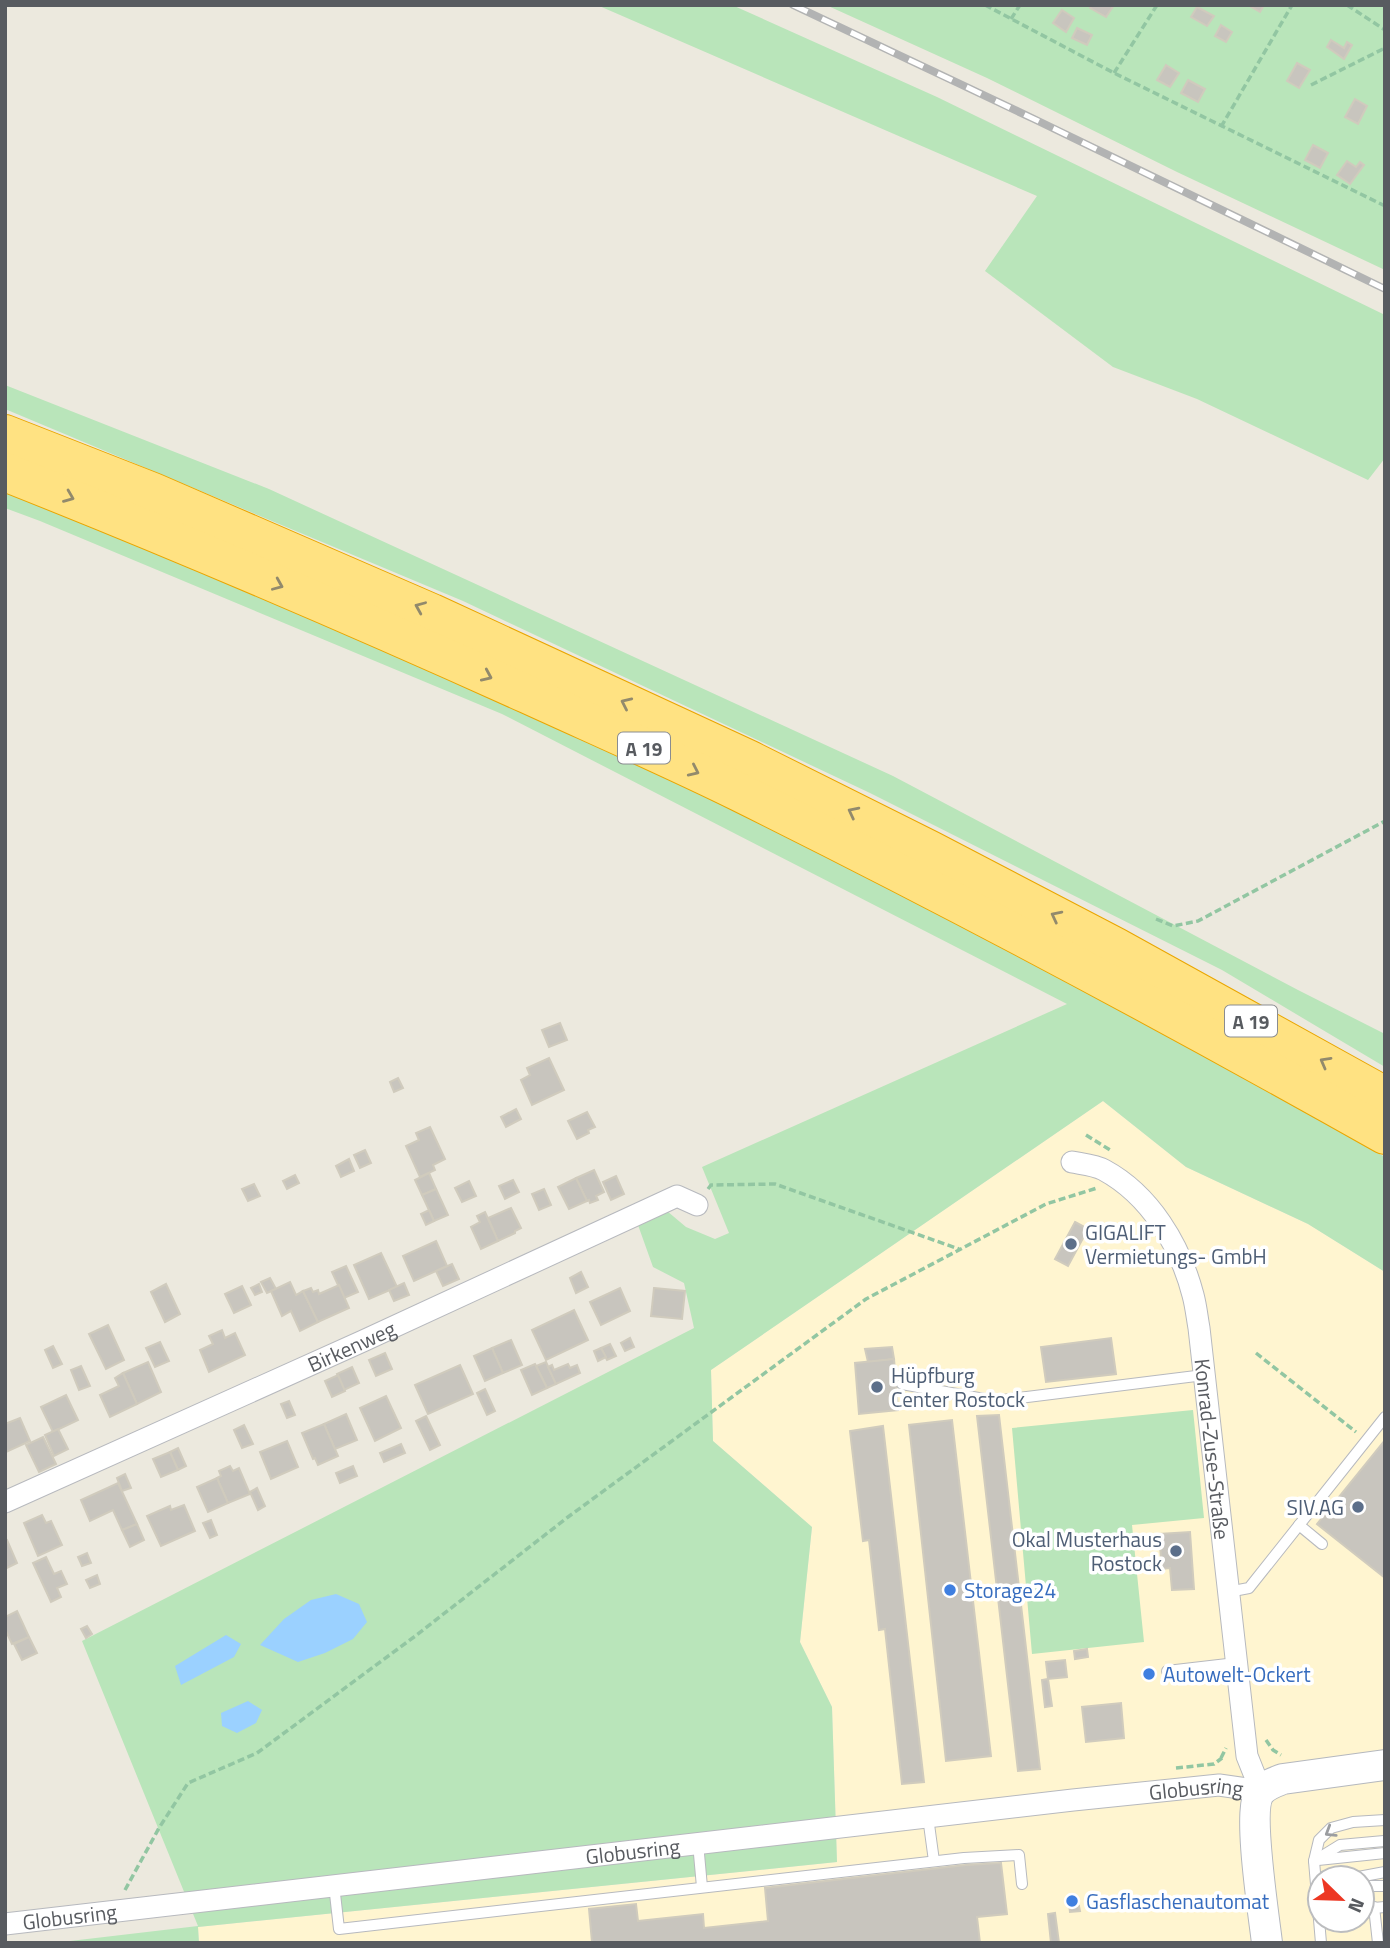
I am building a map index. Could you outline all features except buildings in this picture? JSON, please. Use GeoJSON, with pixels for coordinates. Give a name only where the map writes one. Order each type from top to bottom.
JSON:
{"type":"FeatureCollection","features":[{"type":"Feature","properties":{"kind":"highway","name":"A 19"},"geometry":{"type":"LineString","coordinates":[[5,434],[153,492],[432,613],[750,760],[1116,947],[1385,1096]]}},
{"type":"Feature","properties":{"kind":"highway","name":"A 19"},"geometry":{"type":"LineString","coordinates":[[5,472],[137,524],[406,639],[736,791],[1158,1008],[1385,1135]]}},
{"type":"Feature","properties":{"kind":"street","name":"Konrad-Zuse-Straße"},"geometry":{"type":"LineString","coordinates":[[1072,1162],[1102,1168],[1130,1188],[1150,1207],[1168,1234],[1193,1295],[1247,1756],[1266,1787]]}},
{"type":"Feature","properties":{"kind":"street","name":"Birkenweg"},"geometry":{"type":"LineString","coordinates":[[5,1502],[677,1196],[697,1205]]}},
{"type":"Feature","properties":{"kind":"street"},"geometry":{"type":"LineString","coordinates":[[1266,1787],[1283,1779],[1385,1765]]}},
{"type":"Feature","properties":{"kind":"street","name":"Globusring"},"geometry":{"type":"LineString","coordinates":[[5,1924],[1073,1800],[1219,1785],[1266,1787]]}},
{"type":"Feature","properties":{"kind":"street","name":"Globusring"},"geometry":{"type":"LineString","coordinates":[[1266,1787],[1257,1799],[1254,1821],[1267,1943]]}},
{"type":"Feature","properties":{"kind":"lane"},"geometry":{"type":"LineString","coordinates":[[902,1384],[995,1401],[1204,1375]]}},
{"type":"Feature","properties":{"kind":"lane"},"geometry":{"type":"LineString","coordinates":[[1228,1592],[1249,1588],[1385,1417]]}},
{"type":"Feature","properties":{"kind":"lane"},"geometry":{"type":"LineString","coordinates":[[1299,1525],[1322,1544]]}},
{"type":"Feature","properties":{"kind":"lane"},"geometry":{"type":"LineString","coordinates":[[1167,1671],[1236,1662]]}},
{"type":"Feature","properties":{"kind":"lane"},"geometry":{"type":"LineString","coordinates":[[929,1817],[934,1861]]}},
{"type":"Feature","properties":{"kind":"lane"},"geometry":{"type":"LineString","coordinates":[[1315,1864],[1319,1840],[1331,1828],[1353,1822],[1385,1820]]}},
{"type":"Feature","properties":{"kind":"lane"},"geometry":{"type":"LineString","coordinates":[[1314,1861],[1340,1845],[1384,1841]]}},
{"type":"Feature","properties":{"kind":"lane"},"geometry":{"type":"LineString","coordinates":[[698,1843],[702,1887]]}},
{"type":"Feature","properties":{"kind":"lane"},"geometry":{"type":"LineString","coordinates":[[1314,1861],[1385,1853]]}},
{"type":"Feature","properties":{"kind":"lane"},"geometry":{"type":"LineString","coordinates":[[334,1885],[339,1929],[934,1861],[1019,1855],[1021,1884]]}},
{"type":"Feature","properties":{"kind":"lane"},"geometry":{"type":"LineString","coordinates":[[1378,1943],[1380,1907]]}},
{"type":"Feature","properties":{"kind":"path"},"geometry":{"type":"LineString","coordinates":[[985,5],[1221,127],[1385,206]]}},
{"type":"Feature","properties":{"kind":"path"},"geometry":{"type":"LineString","coordinates":[[1011,19],[1020,5]]}},
{"type":"Feature","properties":{"kind":"path"},"geometry":{"type":"LineString","coordinates":[[1114,73],[1157,5]]}},
{"type":"Feature","properties":{"kind":"path"},"geometry":{"type":"LineString","coordinates":[[1221,127],[1292,5]]}},
{"type":"Feature","properties":{"kind":"path"},"geometry":{"type":"LineString","coordinates":[[1350,6],[1385,30]]}},
{"type":"Feature","properties":{"kind":"path"},"geometry":{"type":"LineString","coordinates":[[1311,85],[1385,48]]}},
{"type":"Feature","properties":{"kind":"path"},"geometry":{"type":"LineString","coordinates":[[1156,919],[1173,926],[1198,921],[1385,821]]}},
{"type":"Feature","properties":{"kind":"path"},"geometry":{"type":"LineString","coordinates":[[697,1205],[711,1185],[775,1184],[959,1249]]}},
{"type":"Feature","properties":{"kind":"path"},"geometry":{"type":"LineString","coordinates":[[125,1890],[159,1828],[188,1783],[257,1753],[414,1637],[568,1517],[866,1298],[1046,1204],[1096,1188],[1107,1189]]}},
{"type":"Feature","properties":{"kind":"path"},"geometry":{"type":"LineString","coordinates":[[1255,1353],[1366,1440]]}},
{"type":"Feature","properties":{"kind":"path"},"geometry":{"type":"LineString","coordinates":[[1221,1758],[1228,1740]]}},
{"type":"Feature","properties":{"kind":"shaded area"},"geometry":{"type":"Polygon","coordinates":[[[1103,1101],[1186,1167],[1308,1224],[1385,1272],[1385,1943],[199,1943],[198,1927],[837,1862],[832,1707],[800,1642],[812,1527],[713,1441],[711,1370],[1103,1101]]]}},
{"type":"Feature","properties":{"kind":"green space"},"geometry":{"type":"Polygon","coordinates":[[[597,5],[732,5],[937,97],[1385,315],[1385,458],[1368,480],[1197,399],[1113,367],[985,271],[1037,196],[597,5]]]}},
{"type":"Feature","properties":{"kind":"green space"},"geometry":{"type":"Polygon","coordinates":[[[826,5],[1385,5],[1385,270],[1177,172],[987,78],[826,5]]]}},
{"type":"Feature","properties":{"kind":"green space"},"geometry":{"type":"Polygon","coordinates":[[[5,385],[269,489],[893,776],[1385,1034],[1385,1067],[1222,970],[870,793],[463,601],[5,409],[5,385]]]}},
{"type":"Feature","properties":{"kind":"green space"},"geometry":{"type":"Polygon","coordinates":[[[5,492],[282,605],[689,788],[1093,994],[1385,1157],[1385,1272],[1308,1224],[1186,1167],[1103,1101],[711,1370],[713,1441],[812,1527],[800,1642],[832,1707],[837,1862],[198,1927],[199,1943],[53,1943],[198,1926],[82,1641],[694,1328],[684,1283],[653,1267],[638,1225],[667,1211],[686,1227],[715,1239],[729,1233],[702,1167],[1067,1004],[502,714],[5,508],[5,492]]]}},
{"type":"Feature","properties":{"kind":"green space"},"geometry":{"type":"Polygon","coordinates":[[[1193,1410],[1204,1518],[1132,1525],[1144,1642],[1032,1654],[1012,1428],[1193,1410]]]}},
{"type":"Feature","properties":{"kind":"water"},"geometry":{"type":"Polygon","coordinates":[[[336,1594],[359,1604],[367,1622],[353,1639],[325,1653],[298,1662],[260,1645],[284,1619],[311,1600],[336,1594]]]}},
{"type":"Feature","properties":{"kind":"water"},"geometry":{"type":"Polygon","coordinates":[[[226,1635],[241,1644],[234,1657],[181,1685],[175,1666],[226,1635]]]}},
{"type":"Feature","properties":{"kind":"water"},"geometry":{"type":"Polygon","coordinates":[[[248,1701],[262,1710],[256,1723],[237,1733],[222,1726],[221,1713],[248,1701]]]}},
{"type":"Feature","properties":{"kind":"railway"},"geometry":{"type":"LineString","coordinates":[[793,5],[1385,289]]}},
{"type":"Feature","properties":{"kind":"place","name":"GIGALIFT Vermietungs- GmbH"},"geometry":{"type":"Point","coordinates":[1071,1244]}},
{"type":"Feature","properties":{"kind":"place","name":"Hüpfburg Center Rostock"},"geometry":{"type":"Point","coordinates":[877,1387]}},
{"type":"Feature","properties":{"kind":"place","name":"SIV.AG"},"geometry":{"type":"Point","coordinates":[1358,1507]}},
{"type":"Feature","properties":{"kind":"place","name":"Okal Musterhaus Rostock"},"geometry":{"type":"Point","coordinates":[1176,1551]}},
{"type":"Feature","properties":{"kind":"place","name":"Storage24"},"geometry":{"type":"Point","coordinates":[950,1590]}},
{"type":"Feature","properties":{"kind":"place","name":"Autowelt-Ockert"},"geometry":{"type":"Point","coordinates":[1149,1674]}},
{"type":"Feature","properties":{"kind":"place","name":"Gasflaschenautomat"},"geometry":{"type":"Point","coordinates":[1072,1901]}}]}
